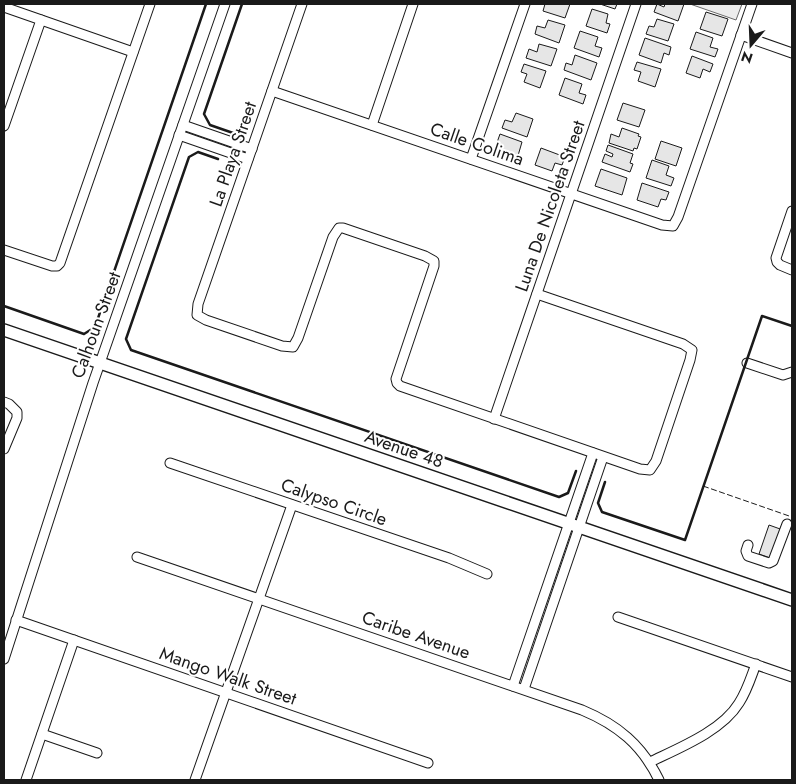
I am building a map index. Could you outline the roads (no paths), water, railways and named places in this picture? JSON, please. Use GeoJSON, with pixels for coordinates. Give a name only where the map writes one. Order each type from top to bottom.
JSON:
{"type":"FeatureCollection","features":[{"type":"Feature","properties":{"kind":"main road","name":"Avenue 48"},"geometry":{"type":"LineString","coordinates":[[4,330],[792,600]]}},
{"type":"Feature","properties":{"kind":"street"},"geometry":{"type":"LineString","coordinates":[[4,250],[46,265],[57,266],[62,257],[150,4]]}},
{"type":"Feature","properties":{"kind":"street","name":"Calhoun Street"},"geometry":{"type":"LineString","coordinates":[[4,659],[100,363],[224,4]]}},
{"type":"Feature","properties":{"kind":"street","name":"La Playa Street"},"geometry":{"type":"LineString","coordinates":[[302,4],[198,304],[197,314],[206,320],[288,348],[293,347],[298,338],[333,237],[339,228],[425,256],[434,261],[433,272],[398,372],[397,383],[406,388],[494,419]]}},
{"type":"Feature","properties":{"kind":"street"},"geometry":{"type":"LineString","coordinates":[[372,125],[413,4]]}},
{"type":"Feature","properties":{"kind":"street"},"geometry":{"type":"LineString","coordinates":[[471,159],[525,4]]}},
{"type":"Feature","properties":{"kind":"street","name":"Luna De Nicoleta Street"},"geometry":{"type":"LineString","coordinates":[[494,419],[636,4]]}},
{"type":"Feature","properties":{"kind":"street"},"geometry":{"type":"LineString","coordinates":[[752,4],[741,35],[792,52]]}},
{"type":"Feature","properties":{"kind":"street"},"geometry":{"type":"LineString","coordinates":[[4,7],[133,52]]}},
{"type":"Feature","properties":{"kind":"street"},"geometry":{"type":"LineString","coordinates":[[4,126],[41,20]]}},
{"type":"Feature","properties":{"kind":"street","name":"Calle Colima"},"geometry":{"type":"LineString","coordinates":[[272,91],[662,225],[673,226],[678,217],[741,35]]}},
{"type":"Feature","properties":{"kind":"street"},"geometry":{"type":"LineString","coordinates":[[183,125],[252,149]]}},
{"type":"Feature","properties":{"kind":"street"},"geometry":{"type":"LineString","coordinates":[[179,135],[248,159]]}},
{"type":"Feature","properties":{"kind":"street"},"geometry":{"type":"LineString","coordinates":[[792,210],[778,252],[777,262],[780,266],[792,270]]}},
{"type":"Feature","properties":{"kind":"street"},"geometry":{"type":"LineString","coordinates":[[494,419],[646,471],[650,470],[656,461],[678,397],[692,350],[683,344],[536,294]]}},
{"type":"Feature","properties":{"kind":"street"},"geometry":{"type":"LineString","coordinates":[[747,363],[783,375],[792,372]]}},
{"type":"Feature","properties":{"kind":"street"},"geometry":{"type":"LineString","coordinates":[[4,402],[18,412],[4,449]]}},
{"type":"Feature","properties":{"kind":"street"},"geometry":{"type":"LineString","coordinates":[[524,689],[574,525],[593,453]]}},
{"type":"Feature","properties":{"kind":"street"},"geometry":{"type":"LineString","coordinates":[[513,686],[574,525],[603,457]]}},
{"type":"Feature","properties":{"kind":"street","name":"Calypso Circle"},"geometry":{"type":"LineString","coordinates":[[170,463],[449,558],[487,574]]}},
{"type":"Feature","properties":{"kind":"street"},"geometry":{"type":"LineString","coordinates":[[195,780],[292,505]]}},
{"type":"Feature","properties":{"kind":"street"},"geometry":{"type":"LineString","coordinates":[[748,545],[746,551],[748,556],[769,563],[773,561],[787,524]]}},
{"type":"Feature","properties":{"kind":"street","name":"Caribe Avenue"},"geometry":{"type":"LineString","coordinates":[[137,557],[524,689],[601,718],[624,734],[650,762],[659,780]]}},
{"type":"Feature","properties":{"kind":"street"},"geometry":{"type":"LineString","coordinates":[[618,617],[792,677]]}},
{"type":"Feature","properties":{"kind":"street","name":"Mango Walk Street"},"geometry":{"type":"LineString","coordinates":[[16,620],[428,763]]}},
{"type":"Feature","properties":{"kind":"street"},"geometry":{"type":"LineString","coordinates":[[26,780],[74,640]]}},
{"type":"Feature","properties":{"kind":"street"},"geometry":{"type":"LineString","coordinates":[[650,762],[709,732],[728,718],[739,704],[756,664]]}},
{"type":"Feature","properties":{"kind":"street"},"geometry":{"type":"LineString","coordinates":[[42,734],[97,753]]}}]}
